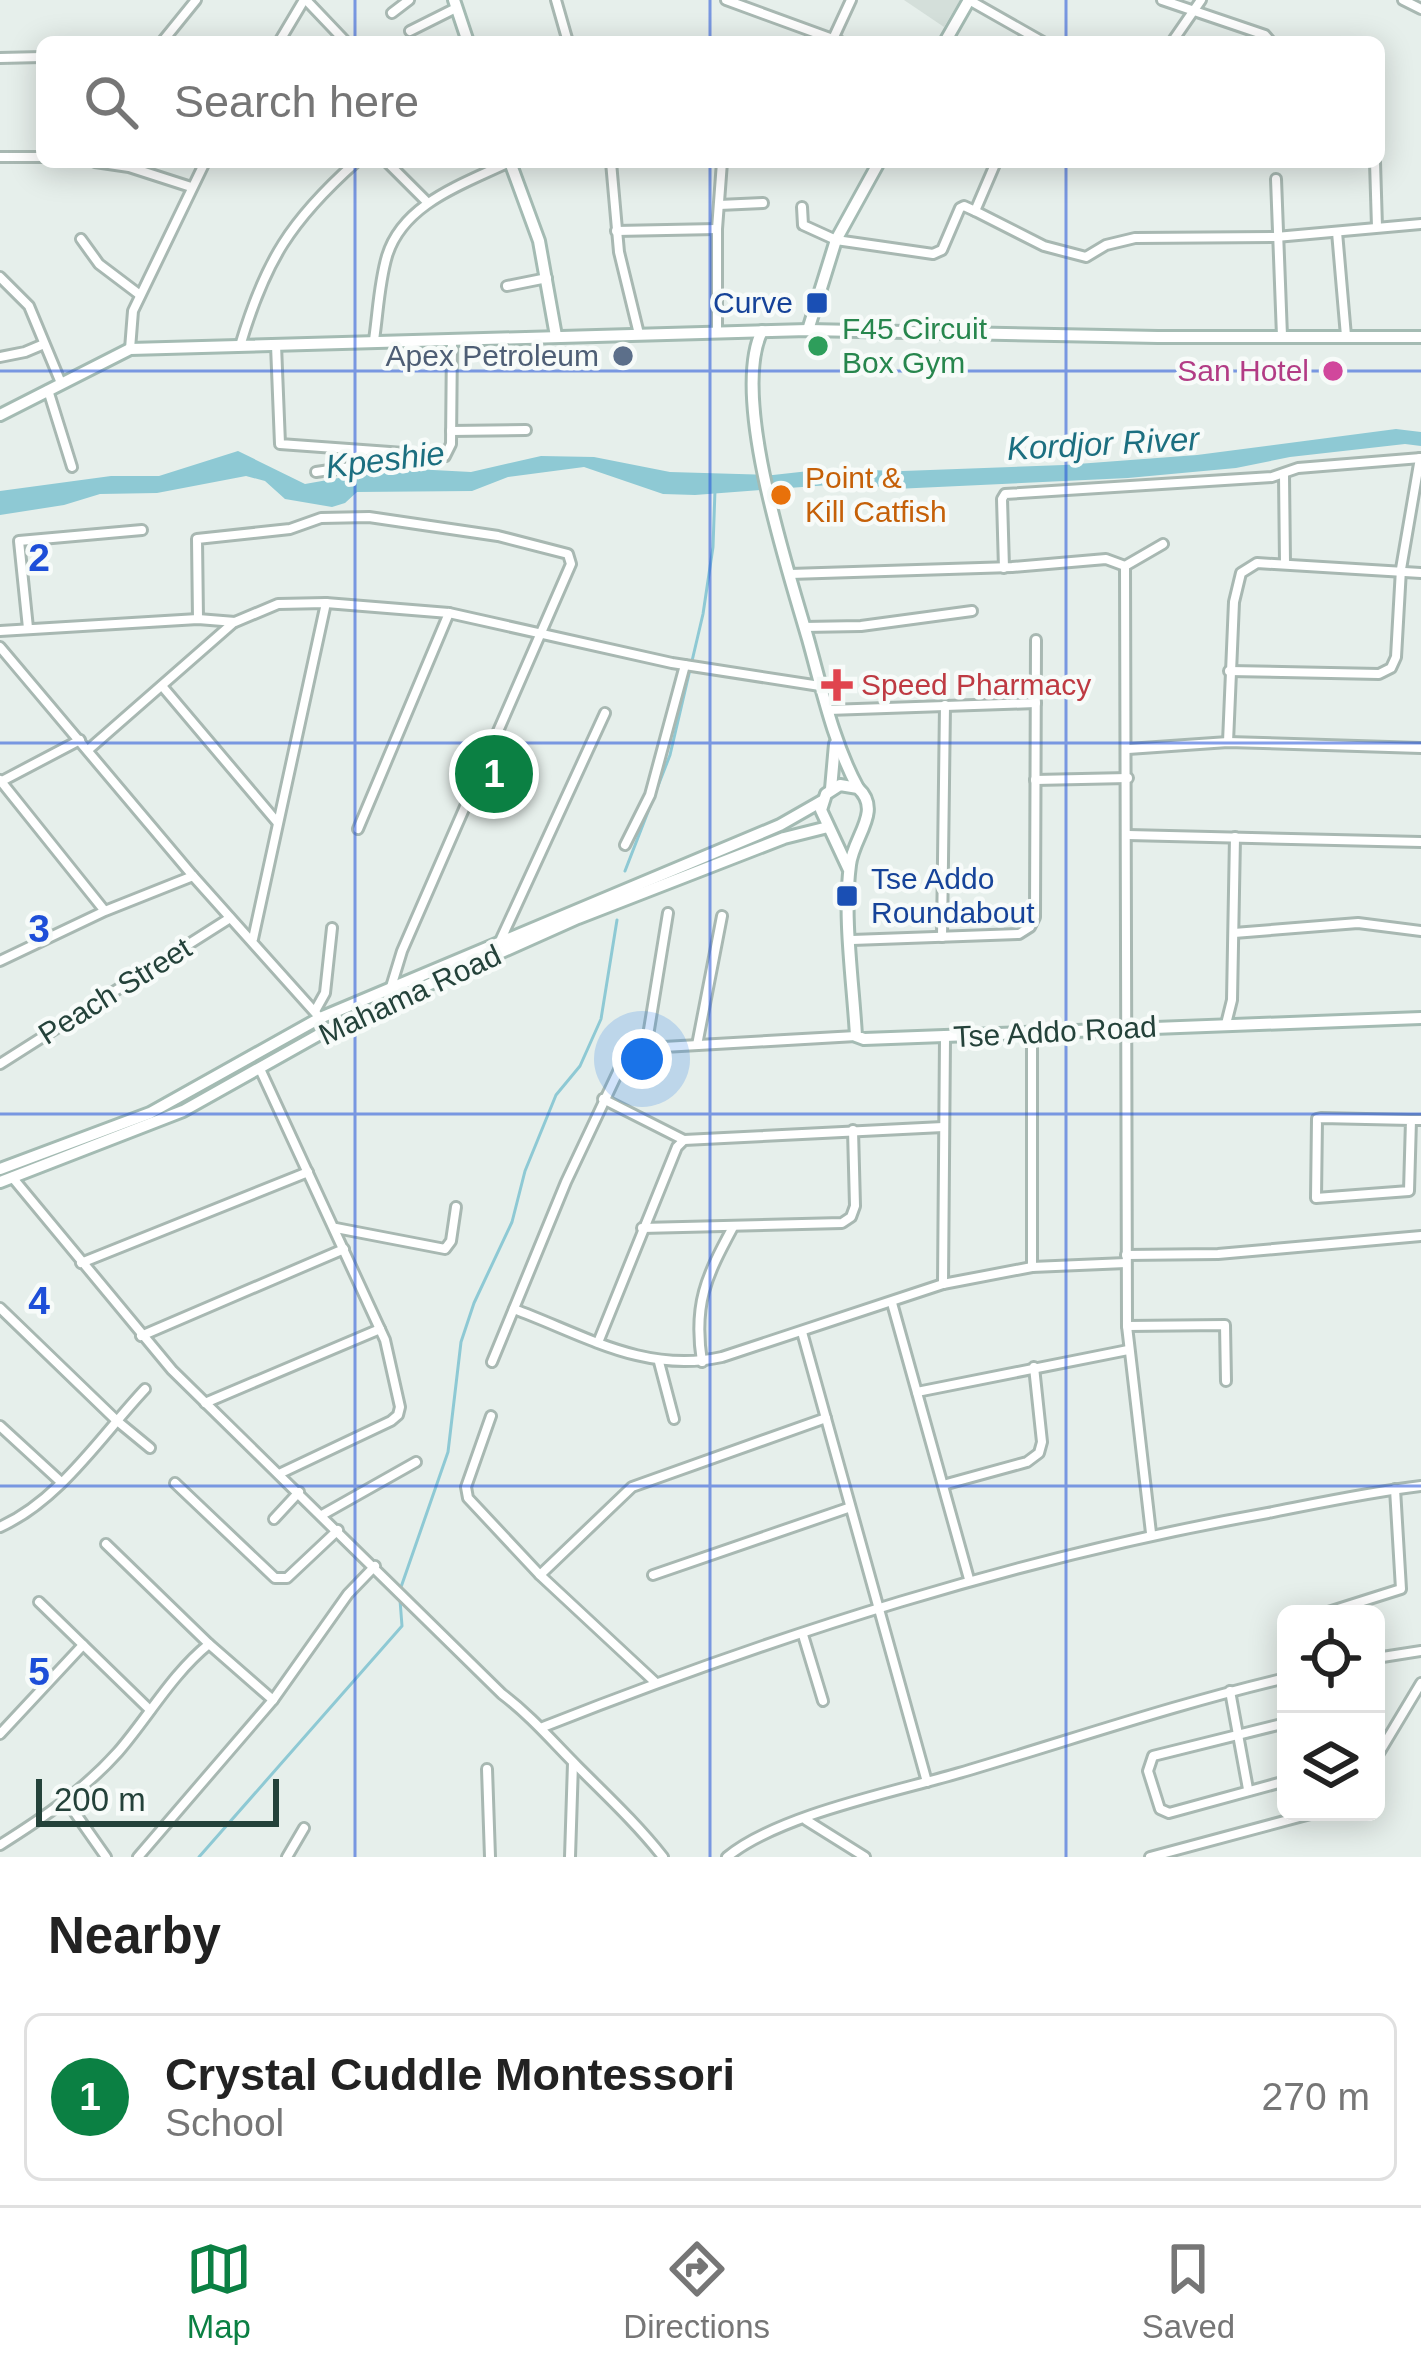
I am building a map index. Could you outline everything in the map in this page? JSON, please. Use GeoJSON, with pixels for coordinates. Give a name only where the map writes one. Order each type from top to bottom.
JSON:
{"type":"FeatureCollection","features":[{"type":"Feature","properties":{"kind":"street"},"geometry":{"type":"LineString","coordinates":[[167,36],[196,0]]}},
{"type":"Feature","properties":{"kind":"street"},"geometry":{"type":"LineString","coordinates":[[284,36],[305,0],[340,36]]}},
{"type":"Feature","properties":{"kind":"street"},"geometry":{"type":"LineString","coordinates":[[392,13],[409,0]]}},
{"type":"Feature","properties":{"kind":"street"},"geometry":{"type":"LineString","coordinates":[[556,0],[566,36]]}},
{"type":"Feature","properties":{"kind":"street"},"geometry":{"type":"LineString","coordinates":[[726,0],[823,36]]}},
{"type":"Feature","properties":{"kind":"street"},"geometry":{"type":"LineString","coordinates":[[839,36],[851,0]]}},
{"type":"Feature","properties":{"kind":"street"},"geometry":{"type":"LineString","coordinates":[[948,36],[969,0],[1032,36]]}},
{"type":"Feature","properties":{"kind":"street"},"geometry":{"type":"LineString","coordinates":[[1162,0],[1266,36]]}},
{"type":"Feature","properties":{"kind":"street"},"geometry":{"type":"LineString","coordinates":[[1176,36],[1201,0]]}},
{"type":"Feature","properties":{"kind":"street"},"geometry":{"type":"LineString","coordinates":[[1403,0],[1421,9]]}},
{"type":"Feature","properties":{"kind":"street"},"geometry":{"type":"LineString","coordinates":[[410,31],[455,4],[466,36]]}},
{"type":"Feature","properties":{"kind":"street"},"geometry":{"type":"LineString","coordinates":[[0,58],[36,58]]}},
{"type":"Feature","properties":{"kind":"street"},"geometry":{"type":"LineString","coordinates":[[0,157],[36,158]]}},
{"type":"Feature","properties":{"kind":"street"},"geometry":{"type":"LineString","coordinates":[[132,168],[191,187]]}},
{"type":"Feature","properties":{"kind":"street"},"geometry":{"type":"LineString","coordinates":[[130,349],[129,323],[140,295],[202,168]]}},
{"type":"Feature","properties":{"kind":"street"},"geometry":{"type":"LineString","coordinates":[[240,346],[283,239],[304,211],[350,168]]}},
{"type":"Feature","properties":{"kind":"street"},"geometry":{"type":"LineString","coordinates":[[393,168],[427,202]]}},
{"type":"Feature","properties":{"kind":"street"},"geometry":{"type":"LineString","coordinates":[[374,340],[387,255],[396,237],[427,202],[498,168]]}},
{"type":"Feature","properties":{"kind":"street"},"geometry":{"type":"LineString","coordinates":[[512,168],[539,241],[556,336]]}},
{"type":"Feature","properties":{"kind":"street"},"geometry":{"type":"LineString","coordinates":[[611,168],[616,231],[639,334]]}},
{"type":"Feature","properties":{"kind":"street"},"geometry":{"type":"LineString","coordinates":[[717,331],[721,168]]}},
{"type":"Feature","properties":{"kind":"street"},"geometry":{"type":"LineString","coordinates":[[808,330],[836,240],[876,168]]}},
{"type":"Feature","properties":{"kind":"street"},"geometry":{"type":"LineString","coordinates":[[975,211],[993,168]]}},
{"type":"Feature","properties":{"kind":"street"},"geometry":{"type":"LineString","coordinates":[[1375,168],[1377,227]]}},
{"type":"Feature","properties":{"kind":"street"},"geometry":{"type":"LineString","coordinates":[[1276,178],[1282,338]]}},
{"type":"Feature","properties":{"kind":"street"},"geometry":{"type":"LineString","coordinates":[[718,205],[763,203]]}},
{"type":"Feature","properties":{"kind":"street"},"geometry":{"type":"LineString","coordinates":[[802,207],[803,225],[836,240],[939,253],[964,206],[1044,246],[1086,257],[1106,245],[1135,238],[1276,237],[1421,224]]}},
{"type":"Feature","properties":{"kind":"street"},"geometry":{"type":"LineString","coordinates":[[616,231],[717,229]]}},
{"type":"Feature","properties":{"kind":"street"},"geometry":{"type":"LineString","coordinates":[[1337,232],[1346,336]]}},
{"type":"Feature","properties":{"kind":"street"},"geometry":{"type":"LineString","coordinates":[[81,238],[98,264],[140,295]]}},
{"type":"Feature","properties":{"kind":"street"},"geometry":{"type":"LineString","coordinates":[[0,277],[28,306],[61,383]]}},
{"type":"Feature","properties":{"kind":"street"},"geometry":{"type":"LineString","coordinates":[[507,286],[548,278]]}},
{"type":"Feature","properties":{"kind":"street"},"geometry":{"type":"LineString","coordinates":[[0,415],[130,349],[808,330],[1421,337]]}},
{"type":"Feature","properties":{"kind":"street"},"geometry":{"type":"LineString","coordinates":[[762,331],[754,363],[769,502],[835,734],[869,802],[868,820],[862,827],[848,834],[831,829]]}},
{"type":"Feature","properties":{"kind":"street"},"geometry":{"type":"LineString","coordinates":[[276,345],[280,444],[445,456],[450,454],[452,431],[452,339]]}},
{"type":"Feature","properties":{"kind":"street"},"geometry":{"type":"LineString","coordinates":[[0,357],[44,344]]}},
{"type":"Feature","properties":{"kind":"street"},"geometry":{"type":"LineString","coordinates":[[48,390],[72,467]]}},
{"type":"Feature","properties":{"kind":"street"},"geometry":{"type":"LineString","coordinates":[[452,431],[526,430]]}},
{"type":"Feature","properties":{"kind":"street"},"geometry":{"type":"LineString","coordinates":[[316,472],[386,462],[401,452]]}},
{"type":"Feature","properties":{"kind":"street"},"geometry":{"type":"LineString","coordinates":[[1004,568],[1005,494],[1284,475],[1298,468],[1420,458],[1400,569],[1396,657],[1391,668],[1379,674],[1229,671]]}},
{"type":"Feature","properties":{"kind":"street"},"geometry":{"type":"LineString","coordinates":[[1284,475],[1285,563]]}},
{"type":"Feature","properties":{"kind":"street"},"geometry":{"type":"LineString","coordinates":[[198,620],[197,539],[290,529],[321,518],[369,517],[478,532],[568,554],[571,564],[543,633],[401,951],[392,987]]}},
{"type":"Feature","properties":{"kind":"street"},"geometry":{"type":"LineString","coordinates":[[28,628],[19,541],[142,530]]}},
{"type":"Feature","properties":{"kind":"street"},"geometry":{"type":"LineString","coordinates":[[1125,566],[1163,544]]}},
{"type":"Feature","properties":{"kind":"street"},"geometry":{"type":"LineString","coordinates":[[790,574],[1004,568],[1106,559],[1125,566]]}},
{"type":"Feature","properties":{"kind":"street"},"geometry":{"type":"LineString","coordinates":[[1228,742],[1234,602],[1241,573],[1257,562],[1421,573]]}},
{"type":"Feature","properties":{"kind":"street"},"geometry":{"type":"LineString","coordinates":[[1125,566],[1127,1326],[1151,1533]]}},
{"type":"Feature","properties":{"kind":"street"},"geometry":{"type":"LineString","coordinates":[[253,940],[326,603]]}},
{"type":"Feature","properties":{"kind":"street"},"geometry":{"type":"LineString","coordinates":[[88,750],[235,622],[278,604],[449,613],[686,666],[821,686]]}},
{"type":"Feature","properties":{"kind":"street"},"geometry":{"type":"LineString","coordinates":[[805,627],[861,626],[972,611]]}},
{"type":"Feature","properties":{"kind":"street"},"geometry":{"type":"LineString","coordinates":[[358,829],[449,613]]}},
{"type":"Feature","properties":{"kind":"street"},"geometry":{"type":"LineString","coordinates":[[0,631],[235,622]]}},
{"type":"Feature","properties":{"kind":"street"},"geometry":{"type":"LineString","coordinates":[[852,940],[1019,934],[1030,927],[1035,916],[1036,640]]}},
{"type":"Feature","properties":{"kind":"street"},"geometry":{"type":"LineString","coordinates":[[0,647],[193,876],[317,1014],[325,993],[332,928]]}},
{"type":"Feature","properties":{"kind":"street"},"geometry":{"type":"LineString","coordinates":[[626,845],[650,796],[686,666]]}},
{"type":"Feature","properties":{"kind":"street"},"geometry":{"type":"LineString","coordinates":[[161,686],[278,823]]}},
{"type":"Feature","properties":{"kind":"street"},"geometry":{"type":"LineString","coordinates":[[828,710],[1036,703]]}},
{"type":"Feature","properties":{"kind":"street"},"geometry":{"type":"LineString","coordinates":[[942,937],[945,705]]}},
{"type":"Feature","properties":{"kind":"street"},"geometry":{"type":"LineString","coordinates":[[501,939],[605,713]]}},
{"type":"Feature","properties":{"kind":"street"},"geometry":{"type":"LineString","coordinates":[[831,789],[835,734]]}},
{"type":"Feature","properties":{"kind":"street"},"geometry":{"type":"LineString","coordinates":[[80,740],[0,781],[104,910]]}},
{"type":"Feature","properties":{"kind":"street"},"geometry":{"type":"LineString","coordinates":[[1128,749],[1228,742],[1421,748]]}},
{"type":"Feature","properties":{"kind":"street"},"geometry":{"type":"LineString","coordinates":[[1035,780],[1128,778]]}},
{"type":"Feature","properties":{"kind":"street"},"geometry":{"type":"LineString","coordinates":[[849,870],[820,810],[831,789],[839,785],[858,788]]}},
{"type":"Feature","properties":{"kind":"street","name":"Mahama Road"},"geometry":{"type":"LineString","coordinates":[[0,1169],[150,1113],[317,1014],[780,824],[822,801]]}},
{"type":"Feature","properties":{"kind":"street"},"geometry":{"type":"LineString","coordinates":[[492,1362],[626,1055],[646,1048],[856,1036],[849,870],[862,827]]}},
{"type":"Feature","properties":{"kind":"street","name":"Mahama Road"},"geometry":{"type":"LineString","coordinates":[[6,1179],[153,1125],[329,1029],[578,918],[784,838],[831,829]]}},
{"type":"Feature","properties":{"kind":"street"},"geometry":{"type":"LineString","coordinates":[[1128,835],[1421,842]]}},
{"type":"Feature","properties":{"kind":"street"},"geometry":{"type":"LineString","coordinates":[[1226,1024],[1232,1000],[1235,837]]}},
{"type":"Feature","properties":{"kind":"street"},"geometry":{"type":"LineString","coordinates":[[0,945],[4,958],[104,910],[193,876]]}},
{"type":"Feature","properties":{"kind":"street"},"geometry":{"type":"LineString","coordinates":[[646,1048],[668,913]]}},
{"type":"Feature","properties":{"kind":"street"},"geometry":{"type":"LineString","coordinates":[[697,1045],[722,916]]}},
{"type":"Feature","properties":{"kind":"street","name":"Peach Street"},"geometry":{"type":"LineString","coordinates":[[0,1064],[230,918]]}},
{"type":"Feature","properties":{"kind":"street"},"geometry":{"type":"LineString","coordinates":[[1234,933],[1358,923],[1421,931]]}},
{"type":"Feature","properties":{"kind":"street","name":"Tse Addo Road"},"geometry":{"type":"LineString","coordinates":[[856,1036],[945,1038],[1127,1026],[1421,1018]]}},
{"type":"Feature","properties":{"kind":"street"},"geometry":{"type":"LineString","coordinates":[[1032,1031],[1032,1267]]}},
{"type":"Feature","properties":{"kind":"street"},"geometry":{"type":"LineString","coordinates":[[943,1284],[945,1038]]}},
{"type":"Feature","properties":{"kind":"street"},"geometry":{"type":"LineString","coordinates":[[260,1069],[380,1329],[398,1415],[279,1474]]}},
{"type":"Feature","properties":{"kind":"street"},"geometry":{"type":"LineString","coordinates":[[603,1099],[684,1140],[944,1126]]}},
{"type":"Feature","properties":{"kind":"street"},"geometry":{"type":"LineString","coordinates":[[1317,1119],[1416,1120],[1409,1191],[1316,1198],[1317,1119]]}},
{"type":"Feature","properties":{"kind":"street"},"geometry":{"type":"LineString","coordinates":[[642,1228],[842,1222],[855,1206],[853,1130]]}},
{"type":"Feature","properties":{"kind":"street"},"geometry":{"type":"LineString","coordinates":[[599,1341],[642,1228],[684,1140]]}},
{"type":"Feature","properties":{"kind":"street"},"geometry":{"type":"LineString","coordinates":[[81,1263],[309,1172]]}},
{"type":"Feature","properties":{"kind":"street"},"geometry":{"type":"LineString","coordinates":[[6,1179],[205,1403],[502,1694],[544,1727],[663,1857]]}},
{"type":"Feature","properties":{"kind":"street"},"geometry":{"type":"LineString","coordinates":[[334,1228],[445,1249],[451,1241],[456,1208]]}},
{"type":"Feature","properties":{"kind":"street"},"geometry":{"type":"LineString","coordinates":[[702,1362],[699,1300],[733,1226]]}},
{"type":"Feature","properties":{"kind":"street"},"geometry":{"type":"LineString","coordinates":[[514,1309],[659,1362],[702,1362],[943,1284],[1032,1267],[1421,1236]]}},
{"type":"Feature","properties":{"kind":"street"},"geometry":{"type":"LineString","coordinates":[[141,1336],[344,1250]]}},
{"type":"Feature","properties":{"kind":"street"},"geometry":{"type":"LineString","coordinates":[[892,1303],[969,1579]]}},
{"type":"Feature","properties":{"kind":"street"},"geometry":{"type":"LineString","coordinates":[[0,1308],[150,1448]]}},
{"type":"Feature","properties":{"kind":"street"},"geometry":{"type":"LineString","coordinates":[[1127,1326],[1225,1324],[1226,1381]]}},
{"type":"Feature","properties":{"kind":"street"},"geometry":{"type":"LineString","coordinates":[[205,1403],[380,1329]]}},
{"type":"Feature","properties":{"kind":"street"},"geometry":{"type":"LineString","coordinates":[[802,1332],[927,1782]]}},
{"type":"Feature","properties":{"kind":"street"},"geometry":{"type":"LineString","coordinates":[[917,1392],[1128,1350]]}},
{"type":"Feature","properties":{"kind":"street"},"geometry":{"type":"LineString","coordinates":[[659,1362],[674,1419]]}},
{"type":"Feature","properties":{"kind":"street"},"geometry":{"type":"LineString","coordinates":[[943,1485],[1027,1462],[1039,1454],[1042,1442],[1034,1367]]}},
{"type":"Feature","properties":{"kind":"street"},"geometry":{"type":"LineString","coordinates":[[0,1527],[28,1511],[61,1482],[145,1389]]}},
{"type":"Feature","properties":{"kind":"street"},"geometry":{"type":"LineString","coordinates":[[491,1416],[465,1493],[540,1575],[656,1683]]}},
{"type":"Feature","properties":{"kind":"street"},"geometry":{"type":"LineString","coordinates":[[540,1575],[632,1486],[826,1418]]}},
{"type":"Feature","properties":{"kind":"street"},"geometry":{"type":"LineString","coordinates":[[1,1429],[61,1482]]}},
{"type":"Feature","properties":{"kind":"street"},"geometry":{"type":"LineString","coordinates":[[322,1515],[416,1462]]}},
{"type":"Feature","properties":{"kind":"street"},"geometry":{"type":"LineString","coordinates":[[175,1484],[275,1578],[287,1578],[338,1530]]}},
{"type":"Feature","properties":{"kind":"street"},"geometry":{"type":"LineString","coordinates":[[544,1727],[656,1683],[969,1579],[1151,1533],[1421,1486]]}},
{"type":"Feature","properties":{"kind":"street"},"geometry":{"type":"LineString","coordinates":[[1366,1605],[1401,1589],[1395,1490]]}},
{"type":"Feature","properties":{"kind":"street"},"geometry":{"type":"LineString","coordinates":[[274,1519],[299,1492]]}},
{"type":"Feature","properties":{"kind":"street"},"geometry":{"type":"LineString","coordinates":[[653,1575],[848,1508]]}},
{"type":"Feature","properties":{"kind":"street"},"geometry":{"type":"LineString","coordinates":[[106,1544],[273,1700]]}},
{"type":"Feature","properties":{"kind":"street"},"geometry":{"type":"LineString","coordinates":[[139,1857],[273,1700],[348,1594],[375,1566]]}},
{"type":"Feature","properties":{"kind":"street"},"geometry":{"type":"LineString","coordinates":[[39,1602],[150,1710]]}},
{"type":"Feature","properties":{"kind":"street"},"geometry":{"type":"LineString","coordinates":[[803,1635],[823,1701]]}},
{"type":"Feature","properties":{"kind":"street"},"geometry":{"type":"LineString","coordinates":[[0,1845],[66,1801],[116,1754],[209,1644]]}},
{"type":"Feature","properties":{"kind":"street"},"geometry":{"type":"LineString","coordinates":[[0,1734],[82,1645]]}},
{"type":"Feature","properties":{"kind":"street"},"geometry":{"type":"LineString","coordinates":[[1385,1657],[1421,1651]]}},
{"type":"Feature","properties":{"kind":"street"},"geometry":{"type":"LineString","coordinates":[[727,1857],[744,1843],[805,1819],[1277,1680]]}},
{"type":"Feature","properties":{"kind":"street"},"geometry":{"type":"LineString","coordinates":[[1385,1743],[1421,1683]]}},
{"type":"Feature","properties":{"kind":"street"},"geometry":{"type":"LineString","coordinates":[[1230,1691],[1248,1789]]}},
{"type":"Feature","properties":{"kind":"street"},"geometry":{"type":"LineString","coordinates":[[1277,1725],[1153,1756],[1148,1771],[1164,1813],[1277,1782]]}},
{"type":"Feature","properties":{"kind":"street"},"geometry":{"type":"LineString","coordinates":[[570,1857],[573,1762]]}},
{"type":"Feature","properties":{"kind":"street"},"geometry":{"type":"LineString","coordinates":[[488,1769],[490,1857]]}},
{"type":"Feature","properties":{"kind":"street"},"geometry":{"type":"LineString","coordinates":[[66,1801],[106,1857]]}},
{"type":"Feature","properties":{"kind":"street"},"geometry":{"type":"LineString","coordinates":[[805,1819],[865,1857]]}},
{"type":"Feature","properties":{"kind":"street"},"geometry":{"type":"LineString","coordinates":[[1150,1857],[1284,1821]]}},
{"type":"Feature","properties":{"kind":"street"},"geometry":{"type":"LineString","coordinates":[[287,1857],[304,1828]]}},
{"type":"Feature","properties":{"kind":"shaded area"},"geometry":{"type":"Polygon","coordinates":[[[904,0],[960,0],[944,27],[904,0]]]}},
{"type":"Feature","properties":{"kind":"water"},"geometry":{"type":"Polygon","coordinates":[[[1396,429],[1421,432],[1421,446],[1405,444],[1128,478],[895,489],[856,483],[695,495],[663,494],[584,467],[508,477],[472,491],[357,492],[332,507],[285,499],[265,481],[246,476],[157,493],[100,494],[0,515],[0,491],[111,476],[159,476],[238,451],[305,484],[395,468],[471,472],[541,456],[594,457],[670,472],[773,475],[827,469],[1064,465],[1197,455],[1396,429]]]}},
{"type":"Feature","properties":{"kind":"waterway"},"geometry":{"type":"LineString","coordinates":[[625,871],[670,755],[703,614],[715,490]]}},
{"type":"Feature","properties":{"kind":"waterway"},"geometry":{"type":"LineString","coordinates":[[400,1590],[448,1452],[461,1342],[512,1222],[525,1171],[556,1095],[580,1066],[601,1019],[617,920]]}},
{"type":"Feature","properties":{"kind":"waterway"},"geometry":{"type":"LineString","coordinates":[[199,1857],[402,1626],[400,1600]]}},
{"type":"Feature","properties":{"kind":"place","name":"Curve"},"geometry":{"type":"Point","coordinates":[817,303]}},
{"type":"Feature","properties":{"kind":"place","name":"F45 Circuit Box Gym"},"geometry":{"type":"Point","coordinates":[818,346]}},
{"type":"Feature","properties":{"kind":"place","name":"Apex Petroleum"},"geometry":{"type":"Point","coordinates":[623,356]}},
{"type":"Feature","properties":{"kind":"place","name":"San Hotel"},"geometry":{"type":"Point","coordinates":[1333,371]}},
{"type":"Feature","properties":{"kind":"place","name":"Point & Kill Catfish"},"geometry":{"type":"Point","coordinates":[781,495]}},
{"type":"Feature","properties":{"kind":"place","name":"Speed Pharmacy"},"geometry":{"type":"Point","coordinates":[837,685]}},
{"type":"Feature","properties":{"kind":"place","name":"Crystal Cuddle Montessori"},"geometry":{"type":"Point","coordinates":[494,774]}},
{"type":"Feature","properties":{"kind":"place","name":"Tse Addo Roundabout"},"geometry":{"type":"Point","coordinates":[847,896]}},
{"type":"Feature","properties":{"kind":"water label","name":"Kordjor River"},"geometry":{"type":"Point","coordinates":[1103,443]}},
{"type":"Feature","properties":{"kind":"water label","name":"Kpeshie"},"geometry":{"type":"Point","coordinates":[385,459]}}]}
